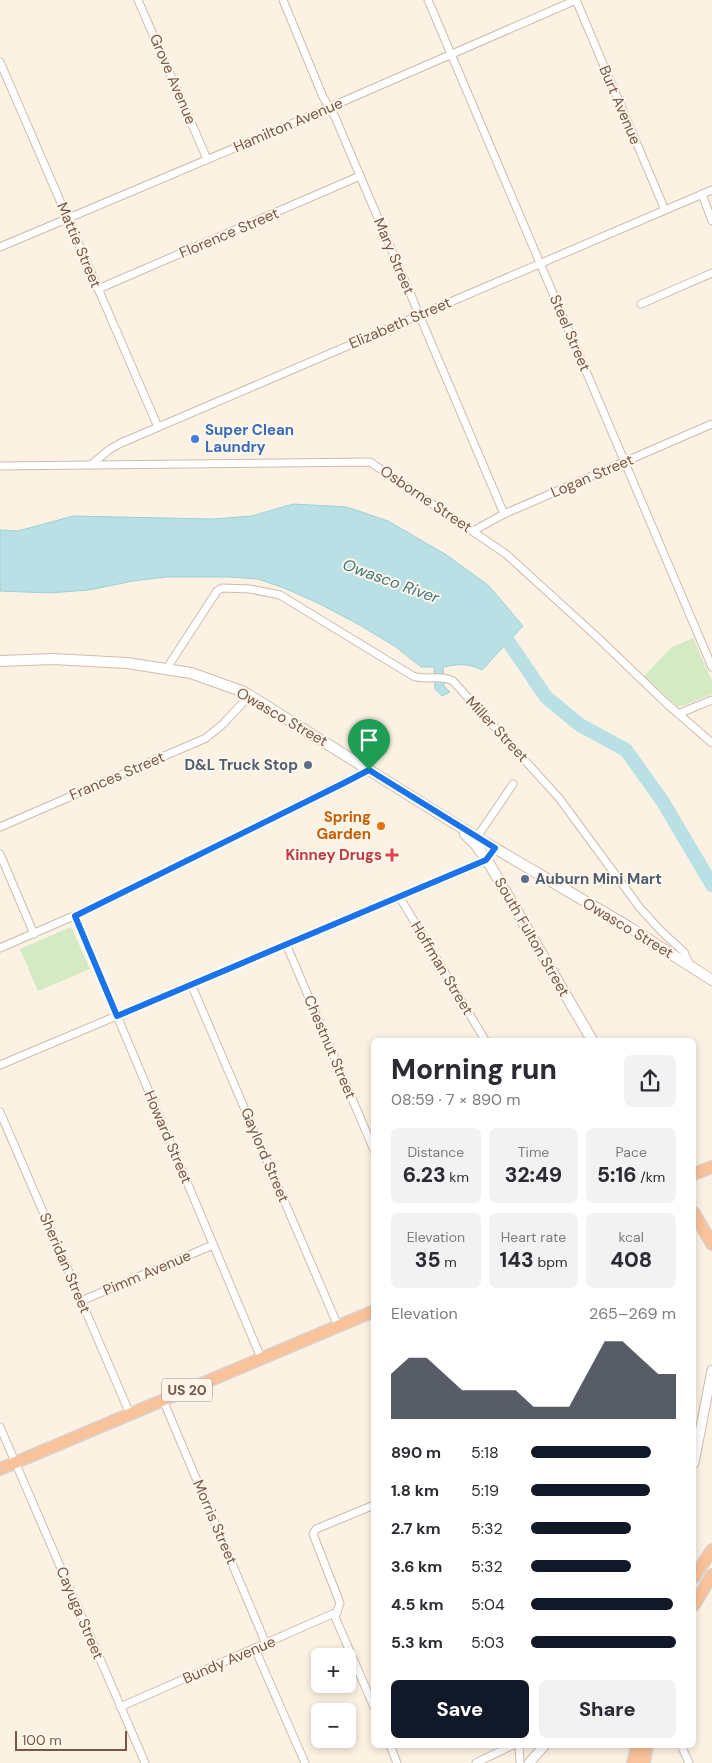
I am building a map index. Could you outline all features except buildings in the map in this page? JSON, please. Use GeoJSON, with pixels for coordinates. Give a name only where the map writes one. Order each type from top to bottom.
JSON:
{"type":"FeatureCollection","features":[{"type":"Feature","properties":{"kind":"highway"},"geometry":{"type":"LineString","coordinates":[[696,1173],[712,1167]]}},
{"type":"Feature","properties":{"kind":"highway"},"geometry":{"type":"LineString","coordinates":[[696,1216],[712,1244]]}},
{"type":"Feature","properties":{"kind":"highway","name":"US 20"},"geometry":{"type":"LineString","coordinates":[[0,1469],[371,1312]]}},
{"type":"Feature","properties":{"kind":"highway"},"geometry":{"type":"LineString","coordinates":[[696,1574],[712,1550]]}},
{"type":"Feature","properties":{"kind":"highway"},"geometry":{"type":"LineString","coordinates":[[696,1602],[712,1575]]}},
{"type":"Feature","properties":{"kind":"highway"},"geometry":{"type":"LineString","coordinates":[[633,1763],[636,1748]]}},
{"type":"Feature","properties":{"kind":"highway"},"geometry":{"type":"LineString","coordinates":[[644,1763],[646,1748]]}},
{"type":"Feature","properties":{"kind":"main road","name":"Owasco Street"},"geometry":{"type":"LineString","coordinates":[[0,661],[80,660],[167,668],[191,673],[250,695],[477,837],[712,980]]}},
{"type":"Feature","properties":{"kind":"main road","name":"South Fulton Street"},"geometry":{"type":"LineString","coordinates":[[445,817],[476,845],[486,860],[591,1038]]}},
{"type":"Feature","properties":{"kind":"main road"},"geometry":{"type":"LineString","coordinates":[[486,860],[495,848]]}},
{"type":"Feature","properties":{"kind":"street","name":"Grove Avenue"},"geometry":{"type":"LineString","coordinates":[[138,0],[207,159]]}},
{"type":"Feature","properties":{"kind":"street","name":"Mary Street"},"geometry":{"type":"LineString","coordinates":[[282,0],[323,97],[330,107],[360,176],[504,514]]}},
{"type":"Feature","properties":{"kind":"street","name":"Steel Street"},"geometry":{"type":"LineString","coordinates":[[428,0],[712,667]]}},
{"type":"Feature","properties":{"kind":"street","name":"Hamilton Avenue"},"geometry":{"type":"LineString","coordinates":[[0,247],[576,0]]}},
{"type":"Feature","properties":{"kind":"street","name":"Burt Avenue"},"geometry":{"type":"LineString","coordinates":[[576,0],[665,210]]}},
{"type":"Feature","properties":{"kind":"street","name":"Mattie Street"},"geometry":{"type":"LineString","coordinates":[[0,62],[158,427]]}},
{"type":"Feature","properties":{"kind":"street","name":"Florence Street"},"geometry":{"type":"LineString","coordinates":[[98,289],[360,176]]}},
{"type":"Feature","properties":{"kind":"street","name":"Elizabeth Street"},"geometry":{"type":"LineString","coordinates":[[92,464],[121,443],[712,190]]}},
{"type":"Feature","properties":{"kind":"street"},"geometry":{"type":"LineString","coordinates":[[702,194],[712,221]]}},
{"type":"Feature","properties":{"kind":"street"},"geometry":{"type":"LineString","coordinates":[[641,304],[712,273]]}},
{"type":"Feature","properties":{"kind":"street","name":"Logan Street"},"geometry":{"type":"LineString","coordinates":[[472,531],[504,514],[712,424]]}},
{"type":"Feature","properties":{"kind":"street","name":"Osborne Street"},"geometry":{"type":"LineString","coordinates":[[0,466],[370,462],[506,554],[531,575],[678,714],[712,742]]}},
{"type":"Feature","properties":{"kind":"street","name":"Miller Street"},"geometry":{"type":"LineString","coordinates":[[167,668],[217,591],[222,588],[261,591],[285,597],[413,676],[448,678],[453,681],[528,762],[559,798],[636,902],[661,931],[684,952],[690,966]]}},
{"type":"Feature","properties":{"kind":"street","name":"Frances Street"},"geometry":{"type":"LineString","coordinates":[[0,827],[206,738],[223,724],[250,695]]}},
{"type":"Feature","properties":{"kind":"street"},"geometry":{"type":"LineString","coordinates":[[678,714],[712,700]]}},
{"type":"Feature","properties":{"kind":"street"},"geometry":{"type":"LineString","coordinates":[[0,948],[75,916],[369,770]]}},
{"type":"Feature","properties":{"kind":"street"},"geometry":{"type":"LineString","coordinates":[[477,837],[513,784]]}},
{"type":"Feature","properties":{"kind":"street"},"geometry":{"type":"LineString","coordinates":[[0,854],[34,934]]}},
{"type":"Feature","properties":{"kind":"street"},"geometry":{"type":"LineString","coordinates":[[0,1065],[486,860]]}},
{"type":"Feature","properties":{"kind":"street","name":"Hoffman Street"},"geometry":{"type":"LineString","coordinates":[[399,896],[484,1038]]}},
{"type":"Feature","properties":{"kind":"street","name":"Howard Street"},"geometry":{"type":"LineString","coordinates":[[75,916],[261,1358]]}},
{"type":"Feature","properties":{"kind":"street","name":"Chestnut Street"},"geometry":{"type":"LineString","coordinates":[[286,944],[371,1143]]}},
{"type":"Feature","properties":{"kind":"street","name":"Gaylord Street"},"geometry":{"type":"LineString","coordinates":[[191,984],[338,1326]]}},
{"type":"Feature","properties":{"kind":"street","name":"Sheridan Street"},"geometry":{"type":"LineString","coordinates":[[0,1112],[130,1414]]}},
{"type":"Feature","properties":{"kind":"street","name":"Pimm Avenue"},"geometry":{"type":"LineString","coordinates":[[81,1301],[213,1245]]}},
{"type":"Feature","properties":{"kind":"street"},"geometry":{"type":"LineString","coordinates":[[696,1453],[712,1370]]}},
{"type":"Feature","properties":{"kind":"street","name":"Morris Street"},"geometry":{"type":"LineString","coordinates":[[163,1400],[266,1644]]}},
{"type":"Feature","properties":{"kind":"street","name":"Cayuga Street"},"geometry":{"type":"LineString","coordinates":[[0,1427],[144,1763]]}},
{"type":"Feature","properties":{"kind":"street"},"geometry":{"type":"LineString","coordinates":[[371,1506],[316,1529],[313,1534],[340,1603],[335,1616],[371,1700]]}},
{"type":"Feature","properties":{"kind":"street","name":"Bundy Avenue"},"geometry":{"type":"LineString","coordinates":[[120,1707],[337,1612]]}},
{"type":"Feature","properties":{"kind":"street"},"geometry":{"type":"LineString","coordinates":[[255,1649],[304,1763]]}},
{"type":"Feature","properties":{"kind":"street"},"geometry":{"type":"LineString","coordinates":[[391,1748],[397,1763]]}},
{"type":"Feature","properties":{"kind":"street"},"geometry":{"type":"LineString","coordinates":[[476,1763],[507,1748]]}},
{"type":"Feature","properties":{"kind":"street"},"geometry":{"type":"LineString","coordinates":[[519,1748],[520,1763]]}},
{"type":"Feature","properties":{"kind":"street"},"geometry":{"type":"LineString","coordinates":[[529,1763],[542,1748]]}},
{"type":"Feature","properties":{"kind":"street"},"geometry":{"type":"LineString","coordinates":[[682,1748],[689,1763]]}},
{"type":"Feature","properties":{"kind":"green space"},"geometry":{"type":"Polygon","coordinates":[[[693,638],[712,681],[712,694],[683,706],[677,706],[644,676],[672,647],[693,638]]]}},
{"type":"Feature","properties":{"kind":"green space"},"geometry":{"type":"Polygon","coordinates":[[[71,927],[90,969],[38,991],[20,949],[71,927]]]}},
{"type":"Feature","properties":{"kind":"water"},"geometry":{"type":"Polygon","coordinates":[[[293,504],[347,507],[388,521],[445,554],[488,585],[523,626],[482,670],[473,666],[463,665],[443,667],[444,686],[450,692],[442,696],[435,689],[434,667],[421,667],[396,647],[358,624],[318,603],[258,579],[166,577],[133,581],[89,590],[50,593],[0,591],[0,530],[18,531],[73,516],[212,519],[252,516],[293,504]]]}},
{"type":"Feature","properties":{"kind":"waterway","name":"Owasco River"},"geometry":{"type":"LineString","coordinates":[[493,632],[508,641],[546,697],[580,725],[626,750],[663,802],[712,885]]}},
{"type":"Feature","properties":{"kind":"place","name":"Super Clean Laundry"},"geometry":{"type":"Point","coordinates":[195,439]}},
{"type":"Feature","properties":{"kind":"place","name":"D&L Truck Stop"},"geometry":{"type":"Point","coordinates":[308,765]}},
{"type":"Feature","properties":{"kind":"place","name":"Spring Garden"},"geometry":{"type":"Point","coordinates":[381,826]}},
{"type":"Feature","properties":{"kind":"place","name":"Kinney Drugs"},"geometry":{"type":"Point","coordinates":[392,855]}},
{"type":"Feature","properties":{"kind":"place","name":"Auburn Mini Mart"},"geometry":{"type":"Point","coordinates":[525,879]}},
{"type":"Feature","properties":{"kind":"route"},"geometry":{"type":"LineString","coordinates":[[369,770],[495,848],[486,860],[117,1016],[75,916],[369,770]]}}]}
